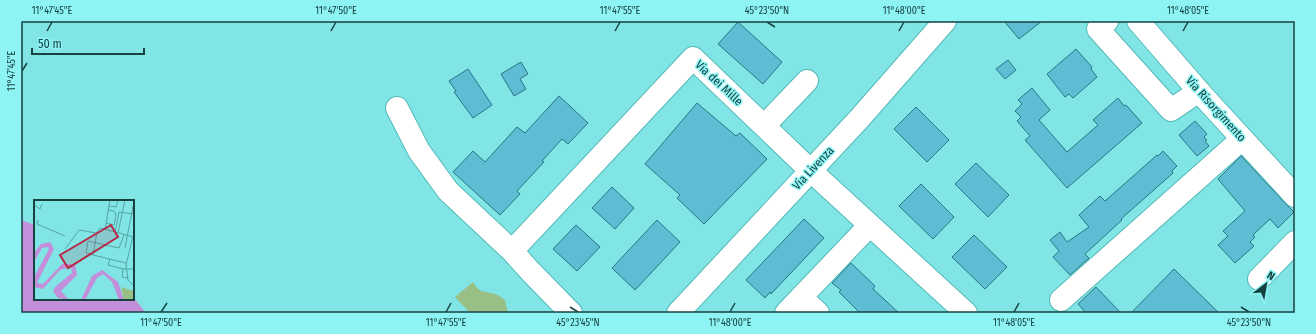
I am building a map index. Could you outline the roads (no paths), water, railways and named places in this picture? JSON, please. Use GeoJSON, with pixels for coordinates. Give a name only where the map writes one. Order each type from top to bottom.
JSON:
{"type":"FeatureCollection","features":[{"type":"Feature","properties":{"kind":"street","name":"Via Livenza"},"geometry":{"type":"LineString","coordinates":[[678,313],[811,171],[945,21]]}},
{"type":"Feature","properties":{"kind":"street"},"geometry":{"type":"LineString","coordinates":[[1107,21],[1098,29],[1171,110],[1199,91]]}},
{"type":"Feature","properties":{"kind":"street","name":"Via Risorgimento"},"geometry":{"type":"LineString","coordinates":[[1145,24],[1199,91],[1295,196]]}},
{"type":"Feature","properties":{"kind":"street","name":"Via dei Mille"},"geometry":{"type":"LineString","coordinates":[[512,251],[693,58],[811,171],[966,313]]}},
{"type":"Feature","properties":{"kind":"street"},"geometry":{"type":"LineString","coordinates":[[764,126],[807,81]]}},
{"type":"Feature","properties":{"kind":"street"},"geometry":{"type":"LineString","coordinates":[[397,108],[419,151],[448,191],[512,251],[530,272],[571,313]]}},
{"type":"Feature","properties":{"kind":"street"},"geometry":{"type":"LineString","coordinates":[[1061,300],[1242,139]]}},
{"type":"Feature","properties":{"kind":"street"},"geometry":{"type":"LineString","coordinates":[[786,313],[870,225]]}},
{"type":"Feature","properties":{"kind":"street"},"geometry":{"type":"LineString","coordinates":[[1259,279],[1295,242]]}},
{"type":"Feature","properties":{"kind":"street"},"geometry":{"type":"LineString","coordinates":[[801,297],[818,313]]}}]}
